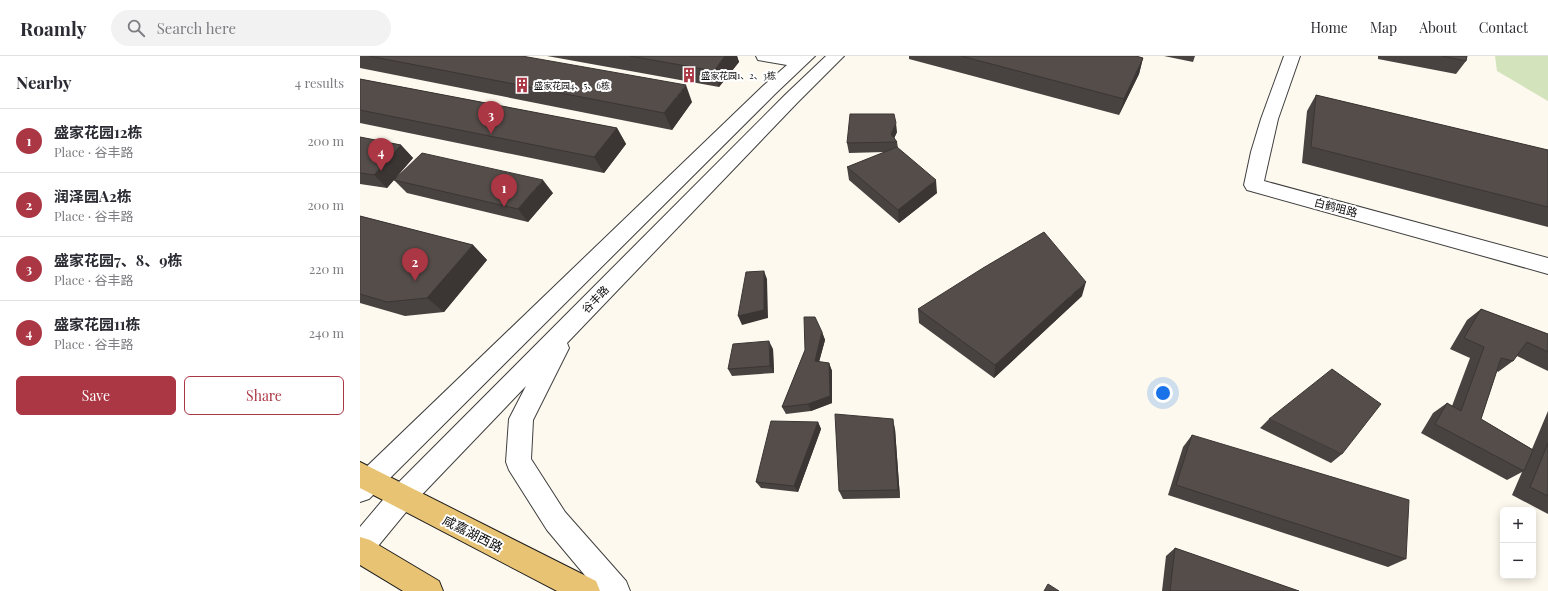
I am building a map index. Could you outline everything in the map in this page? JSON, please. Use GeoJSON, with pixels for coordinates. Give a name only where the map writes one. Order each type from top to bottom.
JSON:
{"type":"FeatureCollection","features":[{"type":"Feature","properties":{"kind":"main road","name":"咸嘉湖西路"},"geometry":{"type":"LineString","coordinates":[[363,481],[402,498],[586,591]]}},
{"type":"Feature","properties":{"kind":"main road"},"geometry":{"type":"LineString","coordinates":[[360,549],[430,591]]}},
{"type":"Feature","properties":{"kind":"street"},"geometry":{"type":"LineString","coordinates":[[764,56],[804,59]]}},
{"type":"Feature","properties":{"kind":"street","name":"谷丰路"},"geometry":{"type":"LineString","coordinates":[[360,549],[402,498],[791,99],[836,56]]}},
{"type":"Feature","properties":{"kind":"street","name":"白鹤咀路"},"geometry":{"type":"LineString","coordinates":[[1292,56],[1273,106],[1257,167],[1254,185],[1548,266]]}},
{"type":"Feature","properties":{"kind":"street"},"geometry":{"type":"LineString","coordinates":[[363,481],[769,90],[804,59]]}},
{"type":"Feature","properties":{"kind":"street"},"geometry":{"type":"LineString","coordinates":[[574,321],[545,372],[521,419],[518,462],[556,521],[616,591]]}},
{"type":"Feature","properties":{"kind":"green space"},"geometry":{"type":"Polygon","coordinates":[[[1495,56],[1548,56],[1548,101],[1497,71],[1495,56]]]}},
{"type":"Feature","properties":{"kind":"building"},"geometry":{"type":"Polygon","coordinates":[[[369,56],[522,56],[686,85],[664,113],[369,56]]]}},
{"type":"Feature","properties":{"kind":"building"},"geometry":{"type":"Polygon","coordinates":[[[630,56],[725,56],[714,71],[630,56]]]}},
{"type":"Feature","properties":{"kind":"building"},"geometry":{"type":"Polygon","coordinates":[[[961,56],[1136,56],[1143,58],[1124,99],[961,56]]]}},
{"type":"Feature","properties":{"kind":"building"},"geometry":{"type":"Polygon","coordinates":[[[1442,56],[1467,56],[1466,61],[1442,56]]]}},
{"type":"Feature","properties":{"kind":"building"},"geometry":{"type":"Polygon","coordinates":[[[360,79],[617,128],[594,157],[360,110],[360,79]]]}},
{"type":"Feature","properties":{"kind":"building"},"geometry":{"type":"Polygon","coordinates":[[[1316,95],[1548,150],[1548,207],[1311,147],[1316,95]]]}},
{"type":"Feature","properties":{"kind":"building"},"geometry":{"type":"Polygon","coordinates":[[[850,114],[894,114],[896,123],[891,134],[897,142],[847,143],[850,114]]]}},
{"type":"Feature","properties":{"kind":"building"},"geometry":{"type":"Polygon","coordinates":[[[360,137],[401,145],[374,175],[360,173],[360,137]]]}},
{"type":"Feature","properties":{"kind":"building"},"geometry":{"type":"Polygon","coordinates":[[[897,147],[936,180],[898,210],[847,167],[897,147]]]}},
{"type":"Feature","properties":{"kind":"building"},"geometry":{"type":"Polygon","coordinates":[[[422,153],[543,180],[518,209],[394,180],[422,153]]]}},
{"type":"Feature","properties":{"kind":"building"},"geometry":{"type":"Polygon","coordinates":[[[360,216],[473,245],[427,298],[387,302],[360,294],[360,216]]]}},
{"type":"Feature","properties":{"kind":"building"},"geometry":{"type":"Polygon","coordinates":[[[1044,232],[1086,282],[995,365],[918,309],[983,268],[1044,232]]]}},
{"type":"Feature","properties":{"kind":"building"},"geometry":{"type":"Polygon","coordinates":[[[764,271],[764,310],[738,316],[746,272],[764,271]]]}},
{"type":"Feature","properties":{"kind":"building"},"geometry":{"type":"Polygon","coordinates":[[[1481,309],[1548,334],[1548,352],[1527,342],[1513,361],[1501,358],[1481,419],[1533,450],[1524,471],[1435,424],[1447,403],[1461,411],[1484,347],[1464,338],[1481,309]]]}},
{"type":"Feature","properties":{"kind":"building"},"geometry":{"type":"Polygon","coordinates":[[[804,317],[815,317],[822,332],[815,361],[829,363],[830,396],[808,404],[782,407],[805,350],[804,317]]]}},
{"type":"Feature","properties":{"kind":"building"},"geometry":{"type":"Polygon","coordinates":[[[769,341],[770,366],[728,369],[733,344],[769,341]]]}},
{"type":"Feature","properties":{"kind":"building"},"geometry":{"type":"Polygon","coordinates":[[[1332,369],[1381,404],[1342,454],[1269,419],[1332,369]]]}},
{"type":"Feature","properties":{"kind":"building"},"geometry":{"type":"Polygon","coordinates":[[[835,414],[893,419],[898,490],[839,491],[835,414]]]}},
{"type":"Feature","properties":{"kind":"building"},"geometry":{"type":"Polygon","coordinates":[[[771,421],[818,422],[794,486],[756,482],[771,421]]]}},
{"type":"Feature","properties":{"kind":"building"},"geometry":{"type":"Polygon","coordinates":[[[1192,435],[1409,500],[1406,559],[1176,485],[1192,435]]]}},
{"type":"Feature","properties":{"kind":"building"},"geometry":{"type":"Polygon","coordinates":[[[1548,443],[1548,496],[1530,487],[1548,443]]]}},
{"type":"Feature","properties":{"kind":"building"},"geometry":{"type":"Polygon","coordinates":[[[1175,548],[1299,591],[1170,591],[1175,548]]]}},
{"type":"Feature","properties":{"kind":"building"},"geometry":{"type":"Polygon","coordinates":[[[1048,584],[1059,591],[1044,591],[1048,584]]]}},
{"type":"Feature","properties":{"kind":"place","name":"盛家花园1、2、3栋"},"geometry":{"type":"Point","coordinates":[689,75]}},
{"type":"Feature","properties":{"kind":"place","name":"盛家花园4、5、6栋"},"geometry":{"type":"Point","coordinates":[522,85]}},
{"type":"Feature","properties":{"kind":"place","name":"盛家花园7、8、9栋"},"geometry":{"type":"Point","coordinates":[491,134]}},
{"type":"Feature","properties":{"kind":"place","name":"盛家花园11栋"},"geometry":{"type":"Point","coordinates":[381,171]}},
{"type":"Feature","properties":{"kind":"place","name":"盛家花园12栋"},"geometry":{"type":"Point","coordinates":[504,207]}},
{"type":"Feature","properties":{"kind":"place","name":"润泽园A2栋"},"geometry":{"type":"Point","coordinates":[415,281]}}]}
